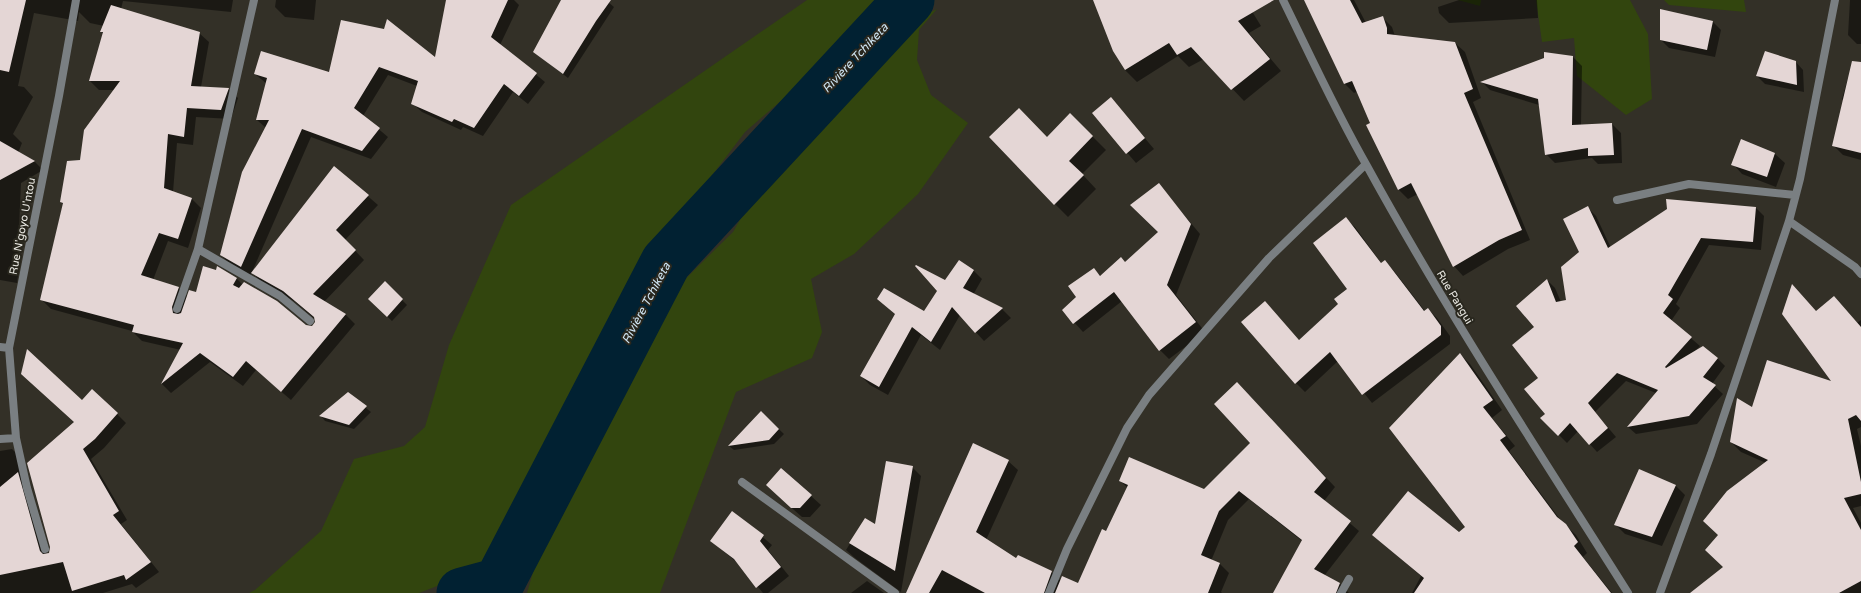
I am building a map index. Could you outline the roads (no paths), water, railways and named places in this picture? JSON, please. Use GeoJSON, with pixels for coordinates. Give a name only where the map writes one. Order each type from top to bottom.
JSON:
{"type":"FeatureCollection","features":[{"type":"Feature","properties":{"kind":"street","name":"Rue N'goyo U'ntou"},"geometry":{"type":"LineString","coordinates":[[45,549],[27,488],[16,438],[9,348],[59,96],[76,0]]}},
{"type":"Feature","properties":{"kind":"street"},"geometry":{"type":"LineString","coordinates":[[177,309],[198,249],[254,0]]}},
{"type":"Feature","properties":{"kind":"street","name":"Rue Pangui"},"geometry":{"type":"LineString","coordinates":[[1283,0],[1366,165],[1471,346],[1628,593]]}},
{"type":"Feature","properties":{"kind":"street"},"geometry":{"type":"LineString","coordinates":[[1660,593],[1711,454],[1789,221],[1800,180],[1835,0]]}},
{"type":"Feature","properties":{"kind":"street"},"geometry":{"type":"LineString","coordinates":[[1049,593],[1067,549],[1124,434],[1149,395],[1269,258],[1366,165]]}},
{"type":"Feature","properties":{"kind":"street"},"geometry":{"type":"LineString","coordinates":[[1617,200],[1689,184],[1795,195]]}},
{"type":"Feature","properties":{"kind":"street"},"geometry":{"type":"LineString","coordinates":[[1789,221],[1855,267],[1861,274]]}},
{"type":"Feature","properties":{"kind":"street"},"geometry":{"type":"LineString","coordinates":[[198,249],[280,296],[310,321]]}},
{"type":"Feature","properties":{"kind":"street"},"geometry":{"type":"LineString","coordinates":[[0,346],[9,348]]}},
{"type":"Feature","properties":{"kind":"street"},"geometry":{"type":"LineString","coordinates":[[0,439],[16,438]]}},
{"type":"Feature","properties":{"kind":"street"},"geometry":{"type":"LineString","coordinates":[[742,482],[895,593]]}},
{"type":"Feature","properties":{"kind":"street"},"geometry":{"type":"LineString","coordinates":[[1341,593],[1349,579]]}},
{"type":"Feature","properties":{"kind":"waterway","name":"Rivière Tchiketa"},"geometry":{"type":"LineString","coordinates":[[462,593],[499,583],[666,262],[909,0]]}}]}
